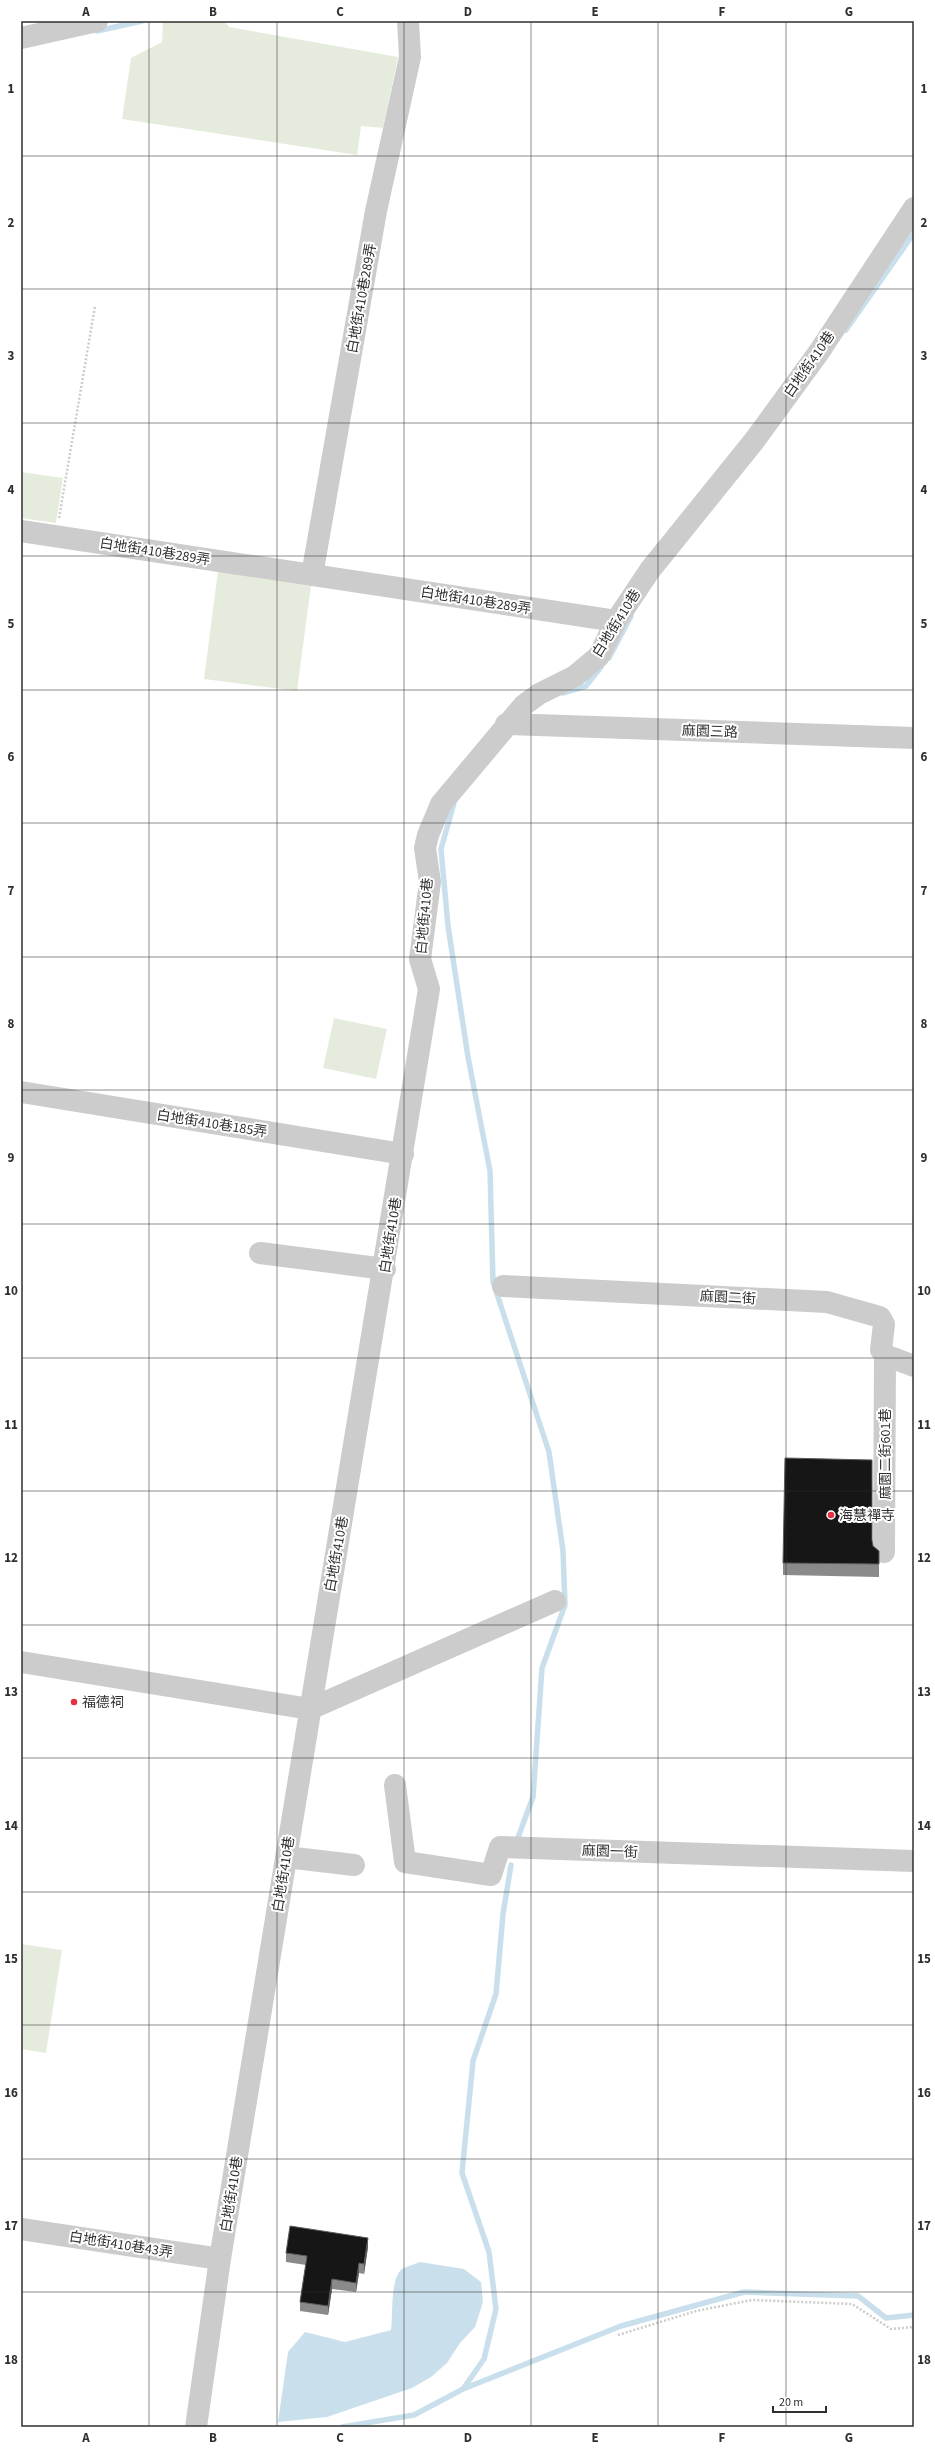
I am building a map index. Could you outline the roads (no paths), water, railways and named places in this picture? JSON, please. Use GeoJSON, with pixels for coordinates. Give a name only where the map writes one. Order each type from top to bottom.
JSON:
{"type":"FeatureCollection","features":[{"type":"Feature","properties":{"kind":"street"},"geometry":{"type":"LineString","coordinates":[[21,38],[97,21]]}},
{"type":"Feature","properties":{"kind":"street","name":"白地街410巷289弄"},"geometry":{"type":"LineString","coordinates":[[312,575],[376,211],[410,57],[408,21]]}},
{"type":"Feature","properties":{"kind":"street","name":"白地街410巷"},"geometry":{"type":"LineString","coordinates":[[196,2427],[220,2259],[310,1709],[385,1269],[429,989],[420,959],[430,882],[425,848],[428,835],[441,804],[506,724],[524,705],[538,694],[575,676],[599,656],[616,621],[650,570],[754,441],[819,352],[914,208]]}},
{"type":"Feature","properties":{"kind":"street","name":"白地街410巷289弄"},"geometry":{"type":"LineString","coordinates":[[21,531],[616,621]]}},
{"type":"Feature","properties":{"kind":"street","name":"麻園三路"},"geometry":{"type":"LineString","coordinates":[[506,724],[914,738]]}},
{"type":"Feature","properties":{"kind":"street","name":"白地街410巷185弄"},"geometry":{"type":"LineString","coordinates":[[21,1092],[403,1154]]}},
{"type":"Feature","properties":{"kind":"street"},"geometry":{"type":"LineString","coordinates":[[260,1253],[385,1269]]}},
{"type":"Feature","properties":{"kind":"street","name":"麻園二街"},"geometry":{"type":"LineString","coordinates":[[503,1286],[826,1302],[880,1317],[884,1324],[881,1350],[885,1355]]}},
{"type":"Feature","properties":{"kind":"street"},"geometry":{"type":"LineString","coordinates":[[885,1355],[914,1366]]}},
{"type":"Feature","properties":{"kind":"street","name":"麻園二街601巷"},"geometry":{"type":"LineString","coordinates":[[884,1552],[885,1355]]}},
{"type":"Feature","properties":{"kind":"street"},"geometry":{"type":"LineString","coordinates":[[21,1662],[310,1709],[555,1602]]}},
{"type":"Feature","properties":{"kind":"street","name":"麻園一街"},"geometry":{"type":"LineString","coordinates":[[395,1784],[406,1862],[491,1875],[500,1847],[914,1860]]}},
{"type":"Feature","properties":{"kind":"street"},"geometry":{"type":"LineString","coordinates":[[286,1857],[354,1866]]}},
{"type":"Feature","properties":{"kind":"street","name":"白地街410巷43弄"},"geometry":{"type":"LineString","coordinates":[[21,2228],[220,2259]]}},
{"type":"Feature","properties":{"kind":"water"},"geometry":{"type":"Polygon","coordinates":[[[420,2262],[464,2269],[481,2282],[483,2302],[475,2327],[460,2343],[447,2363],[431,2377],[412,2388],[327,2417],[278,2422],[288,2352],[305,2332],[345,2342],[391,2330],[394,2288],[398,2274],[402,2269],[420,2262]]]}},
{"type":"Feature","properties":{"kind":"waterway"},"geometry":{"type":"LineString","coordinates":[[97,31],[142,21]]}},
{"type":"Feature","properties":{"kind":"waterway"},"geometry":{"type":"LineString","coordinates":[[846,330],[914,233]]}},
{"type":"Feature","properties":{"kind":"waterway"},"geometry":{"type":"LineString","coordinates":[[609,658],[631,616]]}},
{"type":"Feature","properties":{"kind":"waterway"},"geometry":{"type":"LineString","coordinates":[[563,693],[586,686],[601,667]]}},
{"type":"Feature","properties":{"kind":"waterway"},"geometry":{"type":"LineString","coordinates":[[454,803],[441,849],[448,926],[468,1057],[490,1171],[493,1282],[549,1452],[563,1551],[565,1605],[542,1668],[533,1797],[516,1843]]}},
{"type":"Feature","properties":{"kind":"waterway"},"geometry":{"type":"LineString","coordinates":[[342,2427],[414,2415],[463,2389],[484,2359],[496,2309],[489,2252],[462,2173],[473,2061],[496,1994],[503,1914],[511,1865]]}},
{"type":"Feature","properties":{"kind":"waterway"},"geometry":{"type":"LineString","coordinates":[[463,2389],[621,2326],[744,2292],[858,2296],[886,2318],[914,2315]]}},
{"type":"Feature","properties":{"kind":"place","name":"海慧禪寺"},"geometry":{"type":"Point","coordinates":[831,1515]}},
{"type":"Feature","properties":{"kind":"place","name":"福德祠"},"geometry":{"type":"Point","coordinates":[74,1702]}}]}
